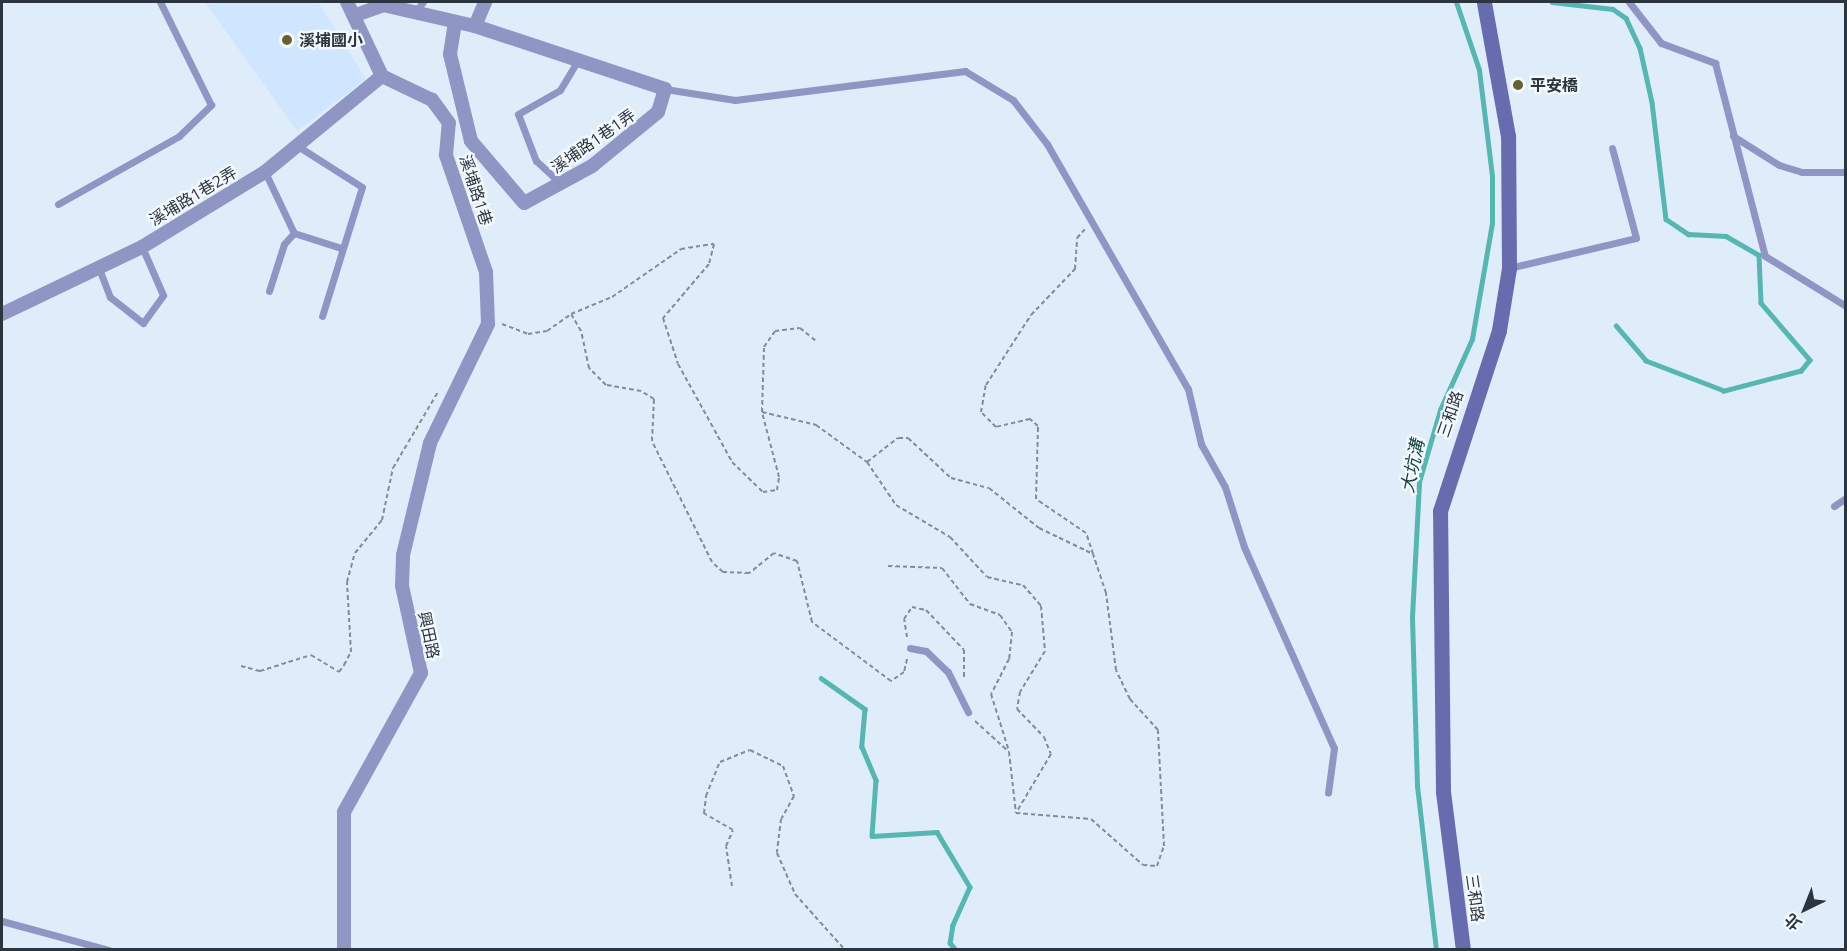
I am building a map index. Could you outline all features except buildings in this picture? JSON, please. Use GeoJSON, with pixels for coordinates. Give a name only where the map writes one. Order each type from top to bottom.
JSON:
{"type":"FeatureCollection","features":[{"type":"Feature","properties":{"kind":"main road","name":"三和路"},"geometry":{"type":"LineString","coordinates":[[1463,950],[1443,792],[1440,511],[1499,330],[1509,268],[1508,136],[1484,2]]}},
{"type":"Feature","properties":{"kind":"street"},"geometry":{"type":"LineString","coordinates":[[347,2],[356,15],[382,76]]}},
{"type":"Feature","properties":{"kind":"street"},"geometry":{"type":"LineString","coordinates":[[475,26],[485,2]]}},
{"type":"Feature","properties":{"kind":"street"},"geometry":{"type":"LineString","coordinates":[[356,15],[384,3],[455,24],[475,26],[665,89]]}},
{"type":"Feature","properties":{"kind":"street","name":"溪埔路1巷1弄"},"geometry":{"type":"LineString","coordinates":[[455,24],[450,54],[471,141],[524,203],[561,184],[650,122],[665,89]]}},
{"type":"Feature","properties":{"kind":"street","name":"溪埔路1巷2弄"},"geometry":{"type":"LineString","coordinates":[[2,314],[98,266],[142,247],[265,172],[293,144],[382,76]]}},
{"type":"Feature","properties":{"kind":"street","name":"溪埔路1巷"},"geometry":{"type":"LineString","coordinates":[[382,76],[432,100],[449,123],[447,155],[486,273],[488,324]]}},
{"type":"Feature","properties":{"kind":"street","name":"興田路"},"geometry":{"type":"LineString","coordinates":[[344,950],[344,812],[421,674],[402,586],[403,555],[430,443],[488,324]]}},
{"type":"Feature","properties":{"kind":"lane"},"geometry":{"type":"LineString","coordinates":[[58,204],[179,136],[211,105],[160,2]]}},
{"type":"Feature","properties":{"kind":"lane"},"geometry":{"type":"LineString","coordinates":[[414,13],[423,2]]}},
{"type":"Feature","properties":{"kind":"lane"},"geometry":{"type":"LineString","coordinates":[[1629,2],[1661,43],[1715,63],[1765,256],[1845,306]]}},
{"type":"Feature","properties":{"kind":"lane"},"geometry":{"type":"LineString","coordinates":[[561,184],[536,161],[518,114],[560,90],[579,60]]}},
{"type":"Feature","properties":{"kind":"lane"},"geometry":{"type":"LineString","coordinates":[[665,89],[735,100],[965,71],[1013,100],[1047,144],[1188,389],[1201,444],[1225,487],[1244,547],[1334,748],[1328,794]]}},
{"type":"Feature","properties":{"kind":"lane"},"geometry":{"type":"LineString","coordinates":[[1733,136],[1779,165],[1802,172],[1845,172]]}},
{"type":"Feature","properties":{"kind":"lane"},"geometry":{"type":"LineString","coordinates":[[293,144],[359,180],[322,316]]}},
{"type":"Feature","properties":{"kind":"lane"},"geometry":{"type":"LineString","coordinates":[[1509,268],[1636,238],[1612,148]]}},
{"type":"Feature","properties":{"kind":"lane"},"geometry":{"type":"LineString","coordinates":[[265,172],[294,233],[341,248]]}},
{"type":"Feature","properties":{"kind":"lane"},"geometry":{"type":"LineString","coordinates":[[269,291],[284,244],[294,233]]}},
{"type":"Feature","properties":{"kind":"lane"},"geometry":{"type":"LineString","coordinates":[[98,266],[110,297],[143,323],[163,295],[142,247]]}},
{"type":"Feature","properties":{"kind":"lane"},"geometry":{"type":"LineString","coordinates":[[1834,506],[1845,498]]}},
{"type":"Feature","properties":{"kind":"lane"},"geometry":{"type":"LineString","coordinates":[[910,648],[926,651],[948,672],[968,711]]}},
{"type":"Feature","properties":{"kind":"lane"},"geometry":{"type":"LineString","coordinates":[[2,921],[109,950]]}},
{"type":"Feature","properties":{"kind":"path"},"geometry":{"type":"LineString","coordinates":[[1016,813],[1090,819],[1143,865],[1156,866],[1164,846],[1158,730],[1130,699],[1116,670],[1106,593],[1086,533],[1047,512],[1036,499],[1038,426],[1030,418],[996,428],[981,412],[987,385],[1030,315],[1075,269],[1077,238],[1092,220]]}},
{"type":"Feature","properties":{"kind":"path"},"geometry":{"type":"LineString","coordinates":[[488,324],[498,321],[528,334],[547,331],[571,314],[612,297],[681,249],[714,244],[709,264],[663,318],[678,364],[732,462],[763,492],[777,490],[779,477],[762,412],[764,347],[775,332],[800,328],[816,341]]}},
{"type":"Feature","properties":{"kind":"path"},"geometry":{"type":"LineString","coordinates":[[571,314],[581,331],[589,368],[606,385],[641,391],[654,399],[652,441],[712,562],[723,572],[749,573],[774,553],[797,561],[813,622],[891,681],[904,672],[910,648],[904,619],[912,607],[926,610],[957,640],[964,650],[964,683]]}},
{"type":"Feature","properties":{"kind":"path"},"geometry":{"type":"LineString","coordinates":[[241,666],[260,670],[311,655],[339,672],[351,652],[347,582],[355,553],[381,520],[393,468],[445,382]]}},
{"type":"Feature","properties":{"kind":"path"},"geometry":{"type":"LineString","coordinates":[[762,412],[816,425],[867,462],[896,506],[950,537],[987,576],[1023,585],[1041,606],[1045,651],[1020,692],[1017,709],[1044,736],[1051,754],[1016,813]]}},
{"type":"Feature","properties":{"kind":"path"},"geometry":{"type":"LineString","coordinates":[[867,462],[898,438],[908,438],[951,478],[989,488],[1039,528],[1093,554]]}},
{"type":"Feature","properties":{"kind":"path"},"geometry":{"type":"LineString","coordinates":[[888,566],[942,568],[970,604],[1000,615],[1012,632],[1009,659],[991,694],[1010,752],[1016,813]]}},
{"type":"Feature","properties":{"kind":"path"},"geometry":{"type":"LineString","coordinates":[[968,711],[1010,752]]}},
{"type":"Feature","properties":{"kind":"path"},"geometry":{"type":"LineString","coordinates":[[732,886],[726,846],[733,830],[704,813],[706,796],[720,762],[750,750],[783,766],[794,796],[781,819],[777,853],[795,894],[844,950]]}},
{"type":"Feature","properties":{"kind":"shaded area","name":"溪埔國小"},"geometry":{"type":"Polygon","coordinates":[[[205,2],[318,2],[366,79],[297,131],[205,2]]]}},
{"type":"Feature","properties":{"kind":"waterway","name":"大坑溝"},"geometry":{"type":"LineString","coordinates":[[1436,950],[1417,786],[1412,617],[1419,482],[1440,410],[1472,339],[1492,223],[1492,176],[1479,70],[1456,2]]}},
{"type":"Feature","properties":{"kind":"waterway"},"geometry":{"type":"LineString","coordinates":[[1552,2],[1613,9],[1626,18],[1640,48],[1652,102],[1666,219],[1688,234],[1726,236],[1759,255],[1761,303],[1810,360],[1801,371],[1724,391],[1646,361],[1616,326]]}},
{"type":"Feature","properties":{"kind":"waterway"},"geometry":{"type":"LineString","coordinates":[[821,678],[865,709],[862,747],[876,780],[872,836],[937,832],[970,887],[953,925],[950,943],[956,950]]}},
{"type":"Feature","properties":{"kind":"place","name":"溪埔國小"},"geometry":{"type":"Point","coordinates":[287,40]}},
{"type":"Feature","properties":{"kind":"place","name":"平安橋"},"geometry":{"type":"Point","coordinates":[1518,85]}}]}
